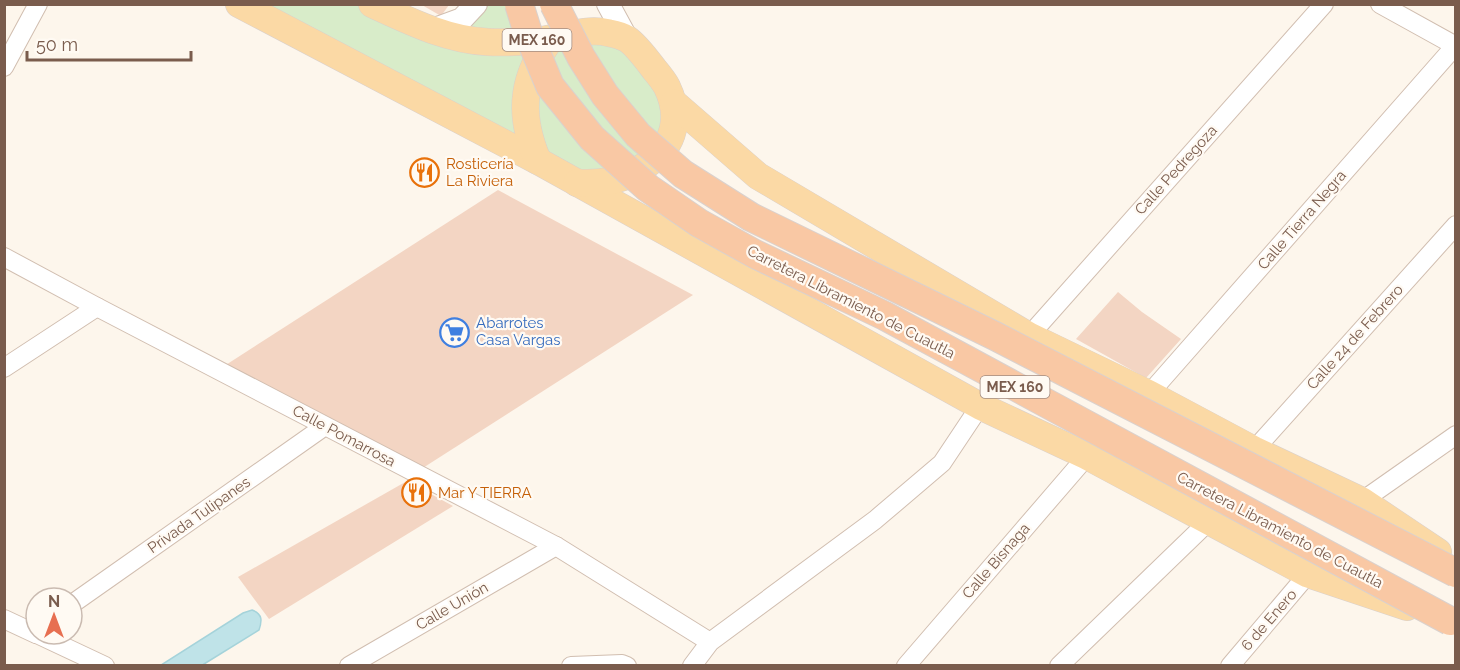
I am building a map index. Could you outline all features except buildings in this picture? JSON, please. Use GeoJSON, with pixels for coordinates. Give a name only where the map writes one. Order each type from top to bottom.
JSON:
{"type":"FeatureCollection","features":[{"type":"Feature","properties":{"kind":"highway","name":"Carretera Libramiento de Cuautla"},"geometry":{"type":"LineString","coordinates":[[519,4],[528,33],[550,86],[591,138],[648,188],[699,223],[755,254],[885,316],[1450,621]]}},
{"type":"Feature","properties":{"kind":"highway","name":"Carretera Libramiento de Cuautla"},"geometry":{"type":"LineString","coordinates":[[554,4],[605,95],[638,135],[683,174],[751,217],[995,336],[1455,573]]}},
{"type":"Feature","properties":{"kind":"main road","name":"MEX 160"},"geometry":{"type":"LineString","coordinates":[[239,4],[538,161],[980,406],[1087,456],[1308,574],[1450,621]]}},
{"type":"Feature","properties":{"kind":"main road","name":"MEX 160"},"geometry":{"type":"LineString","coordinates":[[372,4],[432,30],[460,38],[488,42],[551,39],[587,31],[608,33],[627,39]]}},
{"type":"Feature","properties":{"kind":"main road"},"geometry":{"type":"LineString","coordinates":[[538,161],[525,120],[525,98],[538,57],[551,39]]}},
{"type":"Feature","properties":{"kind":"main road"},"geometry":{"type":"LineString","coordinates":[[577,183],[617,180],[636,172],[668,145],[675,126],[674,103],[666,85],[648,59],[627,39]]}},
{"type":"Feature","properties":{"kind":"main road"},"geometry":{"type":"LineString","coordinates":[[674,103],[758,176],[1029,336],[1149,394],[1254,450],[1362,501],[1455,564]]}},
{"type":"Feature","properties":{"kind":"street"},"geometry":{"type":"LineString","coordinates":[[4,67],[38,4]]}},
{"type":"Feature","properties":{"kind":"street"},"geometry":{"type":"LineString","coordinates":[[432,30],[462,19],[476,4]]}},
{"type":"Feature","properties":{"kind":"street"},"geometry":{"type":"LineString","coordinates":[[608,4],[627,39]]}},
{"type":"Feature","properties":{"kind":"street","name":"Calle Pedregoza"},"geometry":{"type":"LineString","coordinates":[[1029,336],[1324,4]]}},
{"type":"Feature","properties":{"kind":"street"},"geometry":{"type":"LineString","coordinates":[[1380,4],[1455,46]]}},
{"type":"Feature","properties":{"kind":"street","name":"Calle Tierra Negra"},"geometry":{"type":"LineString","coordinates":[[1149,394],[1455,46]]}},
{"type":"Feature","properties":{"kind":"street","name":"Calle 24 de Febrero"},"geometry":{"type":"LineString","coordinates":[[1254,450],[1455,225]]}},
{"type":"Feature","properties":{"kind":"street","name":"Calle Pomarrosa"},"geometry":{"type":"LineString","coordinates":[[4,257],[556,546],[710,642]]}},
{"type":"Feature","properties":{"kind":"street"},"geometry":{"type":"LineString","coordinates":[[4,368],[97,307]]}},
{"type":"Feature","properties":{"kind":"street"},"geometry":{"type":"LineString","coordinates":[[692,666],[710,642],[875,520],[942,463],[980,406]]}},
{"type":"Feature","properties":{"kind":"street","name":"Privada Tulipanes"},"geometry":{"type":"LineString","coordinates":[[84,596],[325,426]]}},
{"type":"Feature","properties":{"kind":"street"},"geometry":{"type":"LineString","coordinates":[[1362,501],[1455,435]]}},
{"type":"Feature","properties":{"kind":"street","name":"Calle Bisnaga"},"geometry":{"type":"LineString","coordinates":[[906,666],[1087,456]]}},
{"type":"Feature","properties":{"kind":"street"},"geometry":{"type":"LineString","coordinates":[[1059,666],[1209,521]]}},
{"type":"Feature","properties":{"kind":"street","name":"Calle Unión"},"geometry":{"type":"LineString","coordinates":[[349,666],[556,546]]}},
{"type":"Feature","properties":{"kind":"street","name":"6 de Enero"},"geometry":{"type":"LineString","coordinates":[[1230,666],[1308,574]]}},
{"type":"Feature","properties":{"kind":"street"},"geometry":{"type":"LineString","coordinates":[[4,619],[24,627]]}},
{"type":"Feature","properties":{"kind":"street"},"geometry":{"type":"LineString","coordinates":[[64,646],[105,666]]}},
{"type":"Feature","properties":{"kind":"street"},"geometry":{"type":"LineString","coordinates":[[571,666],[622,664],[627,666]]}},
{"type":"Feature","properties":{"kind":"green space"},"geometry":{"type":"Polygon","coordinates":[[[239,5],[372,5],[432,30],[476,5],[519,5],[531,41],[608,33],[667,85],[668,145],[597,183],[239,5]]]}},
{"type":"Feature","properties":{"kind":"water"},"geometry":{"type":"Polygon","coordinates":[[[252,610],[261,618],[259,630],[201,666],[161,665],[243,613],[252,610]]]}},
{"type":"Feature","properties":{"kind":"place","name":"Rosticería La Riviera"},"geometry":{"type":"Point","coordinates":[425,173]}},
{"type":"Feature","properties":{"kind":"place","name":"Abarrotes Casa Vargas"},"geometry":{"type":"Point","coordinates":[455,332]}},
{"type":"Feature","properties":{"kind":"place","name":"Mar Y TIERRA"},"geometry":{"type":"Point","coordinates":[417,493]}}]}
